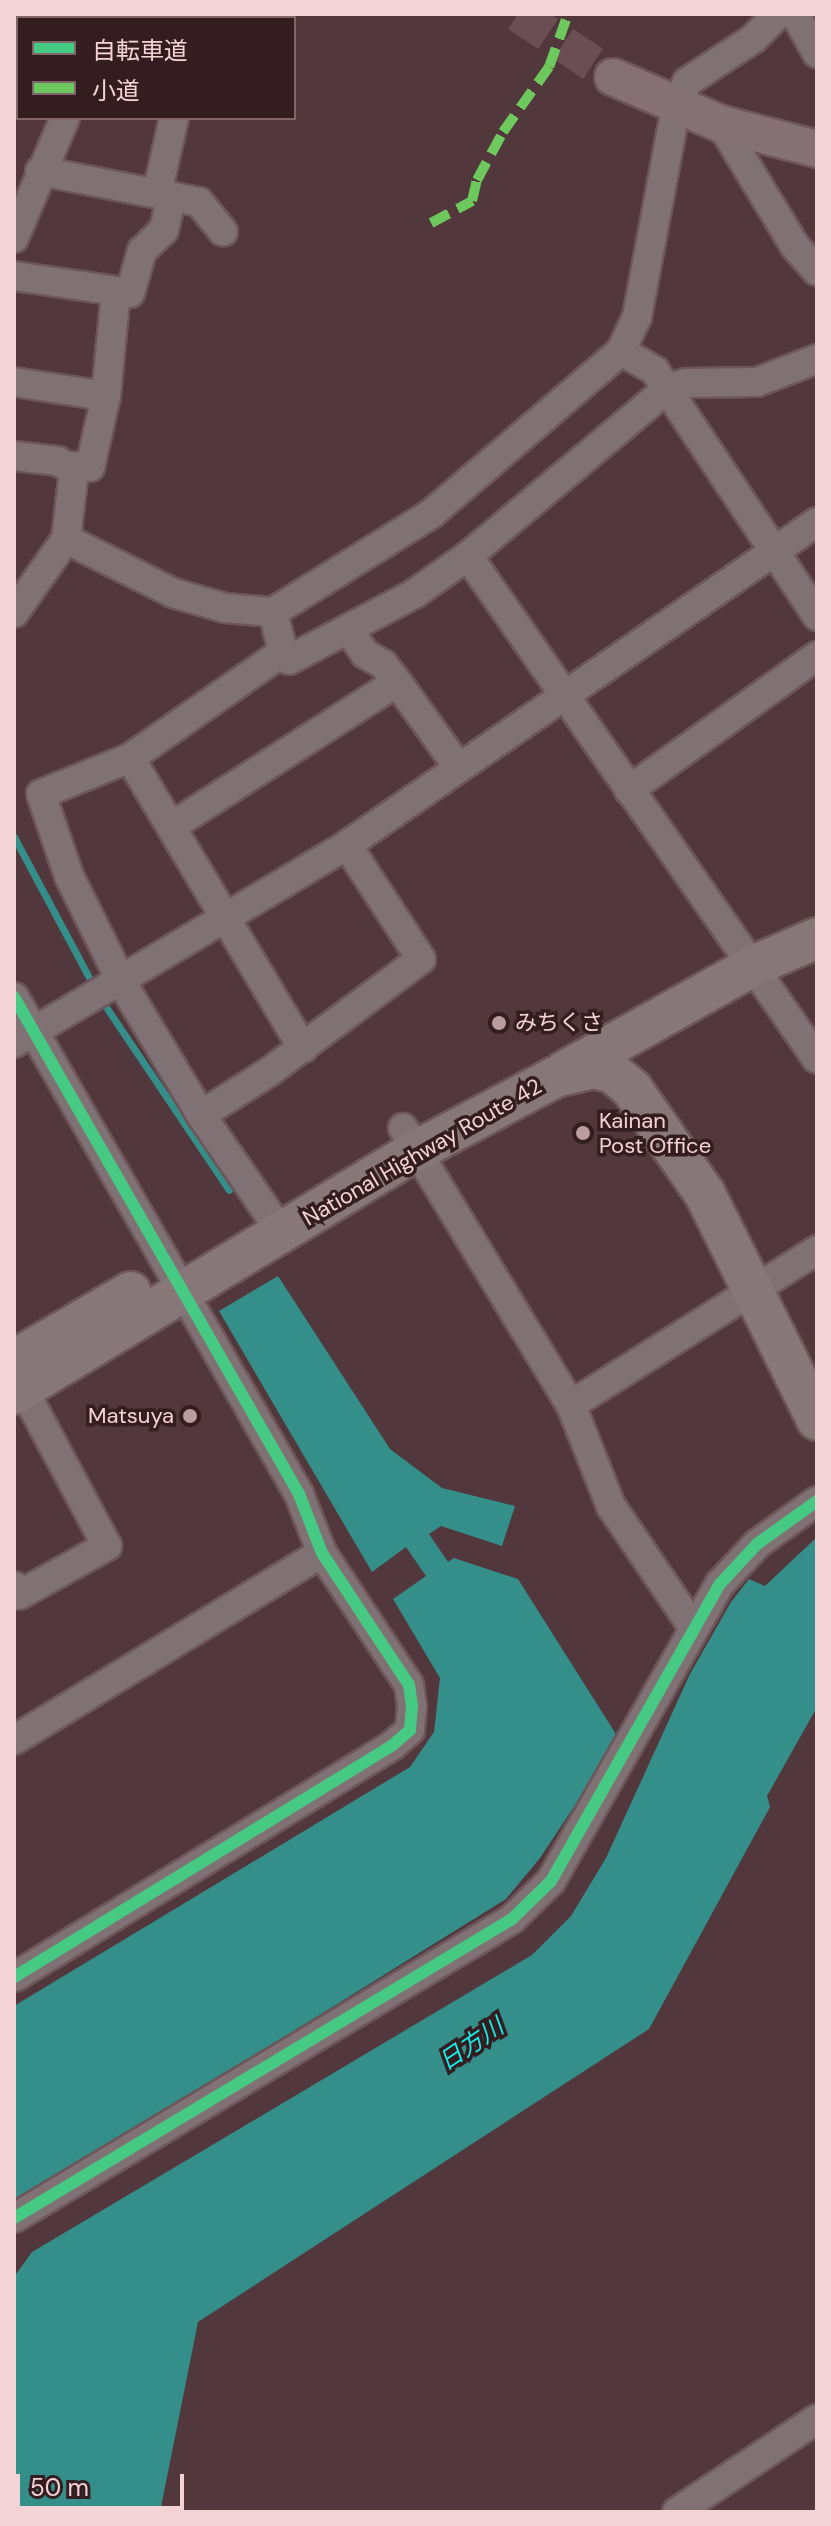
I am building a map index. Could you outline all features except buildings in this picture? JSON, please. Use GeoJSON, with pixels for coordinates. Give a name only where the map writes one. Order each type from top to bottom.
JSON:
{"type":"FeatureCollection","features":[{"type":"Feature","properties":{"kind":"highway"},"geometry":{"type":"LineString","coordinates":[[549,1065],[612,1044],[751,967],[817,938]]}},
{"type":"Feature","properties":{"kind":"highway"},"geometry":{"type":"LineString","coordinates":[[549,1065],[583,1032],[680,1005]]}},
{"type":"Feature","properties":{"kind":"highway"},"geometry":{"type":"LineString","coordinates":[[661,1091],[643,1045],[652,1028],[680,1005]]}},
{"type":"Feature","properties":{"kind":"highway","name":"National Highway Route 42"},"geometry":{"type":"LineString","coordinates":[[612,1044],[637,1059],[736,1200],[763,1281],[817,1420]]}},
{"type":"Feature","properties":{"kind":"highway","name":"National Highway Route 42"},"geometry":{"type":"LineString","coordinates":[[17,1381],[274,1220],[410,1140],[549,1065],[594,1068],[627,1083],[763,1281],[817,1371]]}},
{"type":"Feature","properties":{"kind":"main road"},"geometry":{"type":"LineString","coordinates":[[613,77],[721,124],[817,149]]}},
{"type":"Feature","properties":{"kind":"street"},"geometry":{"type":"LineString","coordinates":[[66,539],[173,593],[225,608],[273,612],[431,514],[621,351],[637,317],[676,106],[687,82],[753,39],[778,14]]}},
{"type":"Feature","properties":{"kind":"street"},"geometry":{"type":"LineString","coordinates":[[795,14],[817,53]]}},
{"type":"Feature","properties":{"kind":"street"},"geometry":{"type":"LineString","coordinates":[[17,222],[64,120]]}},
{"type":"Feature","properties":{"kind":"street"},"geometry":{"type":"LineString","coordinates":[[14,276],[130,293],[142,251],[164,230],[164,195],[174,120]]}},
{"type":"Feature","properties":{"kind":"street"},"geometry":{"type":"LineString","coordinates":[[721,124],[795,246],[817,271]]}},
{"type":"Feature","properties":{"kind":"street"},"geometry":{"type":"LineString","coordinates":[[40,171],[199,202],[223,232]]}},
{"type":"Feature","properties":{"kind":"street"},"geometry":{"type":"LineString","coordinates":[[14,456],[90,467],[106,396],[116,291]]}},
{"type":"Feature","properties":{"kind":"street"},"geometry":{"type":"LineString","coordinates":[[621,351],[655,371],[817,616]]}},
{"type":"Feature","properties":{"kind":"street"},"geometry":{"type":"LineString","coordinates":[[273,612],[283,652],[289,660],[349,630],[468,556],[667,389],[686,383],[757,382],[817,359]]}},
{"type":"Feature","properties":{"kind":"street"},"geometry":{"type":"LineString","coordinates":[[14,382],[106,396]]}},
{"type":"Feature","properties":{"kind":"street"},"geometry":{"type":"LineString","coordinates":[[14,613],[66,539],[74,471],[67,466]]}},
{"type":"Feature","properties":{"kind":"street"},"geometry":{"type":"LineString","coordinates":[[24,1037],[122,983],[347,845],[773,549],[817,522]]}},
{"type":"Feature","properties":{"kind":"street"},"geometry":{"type":"LineString","coordinates":[[468,556],[817,1059]]}},
{"type":"Feature","properties":{"kind":"street"},"geometry":{"type":"LineString","coordinates":[[349,630],[365,654],[397,682],[459,768]]}},
{"type":"Feature","properties":{"kind":"street"},"geometry":{"type":"LineString","coordinates":[[274,1220],[201,1115],[122,983],[69,876],[41,794],[130,758],[283,652]]}},
{"type":"Feature","properties":{"kind":"street"},"geometry":{"type":"LineString","coordinates":[[629,790],[817,656]]}},
{"type":"Feature","properties":{"kind":"street"},"geometry":{"type":"LineString","coordinates":[[172,826],[397,682]]}},
{"type":"Feature","properties":{"kind":"street"},"geometry":{"type":"LineString","coordinates":[[130,758],[229,917],[303,1048]]}},
{"type":"Feature","properties":{"kind":"street"},"geometry":{"type":"LineString","coordinates":[[201,1115],[303,1048],[421,959],[347,845]]}},
{"type":"Feature","properties":{"kind":"street"},"geometry":{"type":"LineString","coordinates":[[14,997],[24,1037],[176,1281],[299,1494],[322,1553],[409,1685],[410,1730],[393,1745],[14,1977]]}},
{"type":"Feature","properties":{"kind":"street"},"geometry":{"type":"LineString","coordinates":[[410,1140],[571,1405],[611,1506],[693,1627]]}},
{"type":"Feature","properties":{"kind":"street"},"geometry":{"type":"LineString","coordinates":[[571,1405],[763,1281],[817,1250]]}},
{"type":"Feature","properties":{"kind":"street"},"geometry":{"type":"LineString","coordinates":[[14,1586],[19,1595],[107,1546],[17,1381]]}},
{"type":"Feature","properties":{"kind":"street"},"geometry":{"type":"LineString","coordinates":[[14,2218],[512,1919],[551,1881],[693,1627],[740,1560],[817,1501]]}},
{"type":"Feature","properties":{"kind":"street"},"geometry":{"type":"LineString","coordinates":[[14,1740],[322,1553]]}},
{"type":"Feature","properties":{"kind":"street"},"geometry":{"type":"LineString","coordinates":[[677,2512],[817,2419]]}},
{"type":"Feature","properties":{"kind":"water"},"geometry":{"type":"Polygon","coordinates":[[[278,1276],[390,1449],[442,1488],[515,1506],[502,1546],[441,1526],[429,1534],[448,1562],[454,1558],[518,1579],[619,1739],[540,1858],[506,1899],[14,2205],[14,2006],[410,1767],[434,1732],[440,1678],[393,1599],[426,1576],[406,1547],[372,1572],[219,1311],[278,1276]]]}},
{"type":"Feature","properties":{"kind":"water","name":"日方川"},"geometry":{"type":"Polygon","coordinates":[[[817,1537],[817,1707],[767,1796],[770,1807],[649,2029],[198,2322],[160,2512],[14,2512],[14,2277],[32,2252],[532,1955],[571,1916],[606,1858],[690,1674],[731,1602],[749,1579],[765,1586],[817,1537]]]}},
{"type":"Feature","properties":{"kind":"waterway"},"geometry":{"type":"LineString","coordinates":[[14,837],[94,987]]}},
{"type":"Feature","properties":{"kind":"waterway"},"geometry":{"type":"LineString","coordinates":[[100,998],[229,1190]]}},
{"type":"Feature","properties":{"kind":"tunnel"},"geometry":{"type":"LineString","coordinates":[[518,14],[613,77]]}},
{"type":"Feature","properties":{"kind":"marked path"},"geometry":{"type":"LineString","coordinates":[[431,223],[472,201],[477,180],[503,132],[549,67],[568,14]]}},
{"type":"Feature","properties":{"kind":"cycle path"},"geometry":{"type":"LineString","coordinates":[[14,997],[299,1494],[322,1553],[409,1685],[412,1706],[410,1730],[393,1745],[14,1977]]}},
{"type":"Feature","properties":{"kind":"cycle path"},"geometry":{"type":"LineString","coordinates":[[14,2218],[512,1919],[551,1881],[720,1584],[757,1544],[817,1501]]}},
{"type":"Feature","properties":{"kind":"place","name":"みちくさ"},"geometry":{"type":"Point","coordinates":[499,1023]}},
{"type":"Feature","properties":{"kind":"place","name":"Kainan Post Office"},"geometry":{"type":"Point","coordinates":[583,1133]}},
{"type":"Feature","properties":{"kind":"place","name":"Matsuya"},"geometry":{"type":"Point","coordinates":[190,1416]}}]}
